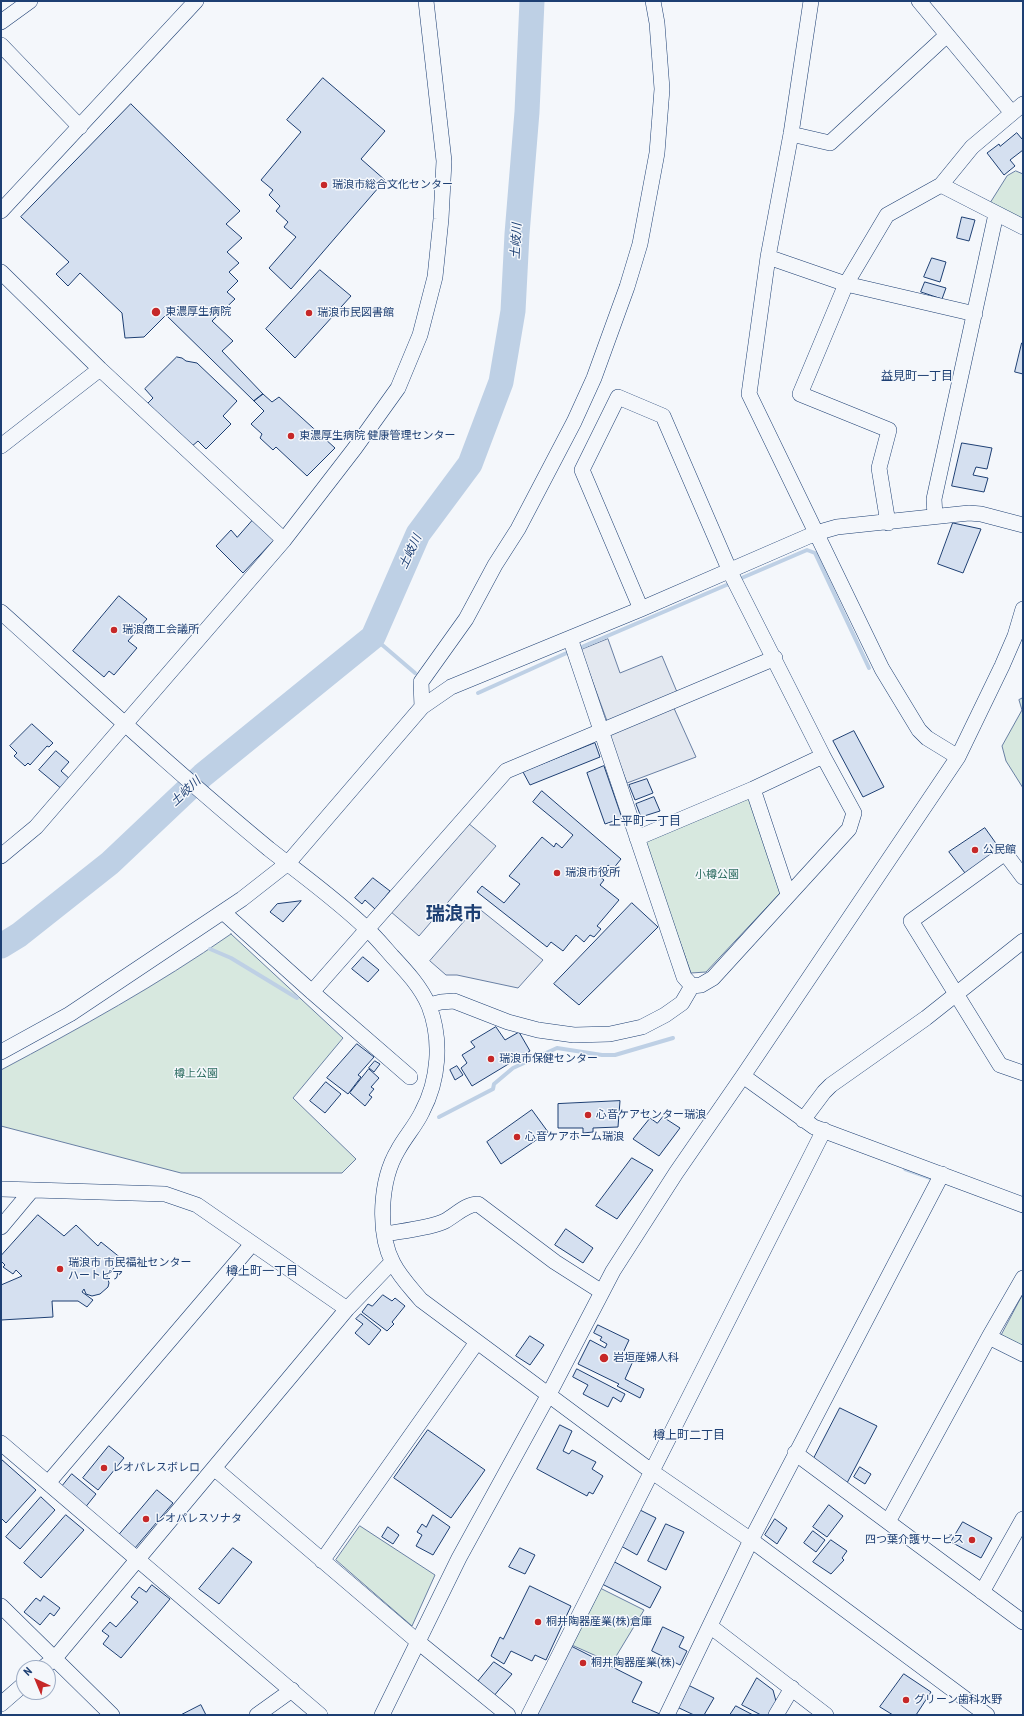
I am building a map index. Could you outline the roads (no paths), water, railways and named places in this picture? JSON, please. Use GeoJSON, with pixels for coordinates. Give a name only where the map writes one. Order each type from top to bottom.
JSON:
{"type":"FeatureCollection","features":[{"type":"Feature","properties":{"kind":"street"},"geometry":{"type":"LineString","coordinates":[[1,22],[30,1]]}},
{"type":"Feature","properties":{"kind":"street"},"geometry":{"type":"LineString","coordinates":[[1,211],[196,1]]}},
{"type":"Feature","properties":{"kind":"street"},"geometry":{"type":"LineString","coordinates":[[1,856],[36,827],[284,540],[355,448],[398,388],[420,335],[435,277],[441,219],[444,161],[426,1]]}},
{"type":"Feature","properties":{"kind":"street"},"geometry":{"type":"LineString","coordinates":[[422,707],[421,682],[466,620],[495,565],[518,529],[574,422],[594,378],[627,286],[640,244],[657,153],[662,89],[657,23],[653,1]]}},
{"type":"Feature","properties":{"kind":"street"},"geometry":{"type":"LineString","coordinates":[[811,1],[791,134],[768,257],[749,394],[882,669],[908,714],[927,738],[958,757]]}},
{"type":"Feature","properties":{"kind":"street"},"geometry":{"type":"LineString","coordinates":[[888,522],[879,468],[889,430],[800,394],[846,284],[887,215],[941,185],[972,147],[1018,109],[947,35],[920,1]]}},
{"type":"Feature","properties":{"kind":"street"},"geometry":{"type":"LineString","coordinates":[[791,134],[830,143],[947,35]]}},
{"type":"Feature","properties":{"kind":"street"},"geometry":{"type":"LineString","coordinates":[[1,45],[80,126]]}},
{"type":"Feature","properties":{"kind":"street"},"geometry":{"type":"LineString","coordinates":[[941,185],[1023,227]]}},
{"type":"Feature","properties":{"kind":"street"},"geometry":{"type":"LineString","coordinates":[[935,516],[934,499],[996,214]]}},
{"type":"Feature","properties":{"kind":"street"},"geometry":{"type":"LineString","coordinates":[[768,257],[846,284],[975,314]]}},
{"type":"Feature","properties":{"kind":"street"},"geometry":{"type":"LineString","coordinates":[[1,272],[100,369],[284,540]]}},
{"type":"Feature","properties":{"kind":"street"},"geometry":{"type":"LineString","coordinates":[[1,446],[100,369]]}},
{"type":"Feature","properties":{"kind":"street"},"geometry":{"type":"LineString","coordinates":[[641,609],[582,470],[618,397],[663,416],[733,578],[823,756],[854,813],[849,829],[788,894],[713,978],[701,985],[692,986]]}},
{"type":"Feature","properties":{"kind":"street"},"geometry":{"type":"LineString","coordinates":[[1,1052],[70,1014],[242,900],[288,863],[422,707],[451,688],[572,646],[641,609],[733,578],[816,533],[837,527],[969,512],[1023,524]]}},
{"type":"Feature","properties":{"kind":"street"},"geometry":{"type":"LineString","coordinates":[[382,1715],[459,1558],[602,1292],[649,1214],[958,757],[1002,666],[1015,636],[1023,609]]}},
{"type":"Feature","properties":{"kind":"street"},"geometry":{"type":"LineString","coordinates":[[1,612],[142,739],[270,849],[368,929],[416,983],[429,1005],[436,1040],[436,1072],[423,1112],[398,1150],[388,1170],[384,1191],[383,1210],[385,1234],[392,1262],[420,1300],[651,1471],[750,1540],[986,1715]]}},
{"type":"Feature","properties":{"kind":"street"},"geometry":{"type":"LineString","coordinates":[[572,646],[684,977],[692,986]]}},
{"type":"Feature","properties":{"kind":"street"},"geometry":{"type":"LineString","coordinates":[[312,992],[506,771],[602,732],[774,658]]}},
{"type":"Feature","properties":{"kind":"street"},"geometry":{"type":"LineString","coordinates":[[637,838],[753,789],[823,756]]}},
{"type":"Feature","properties":{"kind":"street"},"geometry":{"type":"LineString","coordinates":[[753,789],[788,894]]}},
{"type":"Feature","properties":{"kind":"street"},"geometry":{"type":"LineString","coordinates":[[1023,877],[1004,853],[911,921],[1000,1065],[1023,1073]]}},
{"type":"Feature","properties":{"kind":"street"},"geometry":{"type":"LineString","coordinates":[[223,912],[410,1077]]}},
{"type":"Feature","properties":{"kind":"street"},"geometry":{"type":"LineString","coordinates":[[803,1120],[831,1085],[957,994],[1023,941]]}},
{"type":"Feature","properties":{"kind":"street"},"geometry":{"type":"LineString","coordinates":[[429,1005],[454,1001],[508,1022],[538,1030],[574,1035],[610,1034],[642,1027],[665,1015],[682,1003],[692,986]]}},
{"type":"Feature","properties":{"kind":"street"},"geometry":{"type":"LineString","coordinates":[[743,1076],[814,1127],[1023,1205]]}},
{"type":"Feature","properties":{"kind":"street"},"geometry":{"type":"LineString","coordinates":[[529,1715],[824,1130]]}},
{"type":"Feature","properties":{"kind":"street"},"geometry":{"type":"LineString","coordinates":[[667,1715],[750,1540],[942,1174]]}},
{"type":"Feature","properties":{"kind":"street"},"geometry":{"type":"LineString","coordinates":[[1,1189],[165,1194],[197,1205],[347,1309]]}},
{"type":"Feature","properties":{"kind":"street"},"geometry":{"type":"LineString","coordinates":[[1,1227],[32,1190]]}},
{"type":"Feature","properties":{"kind":"street"},"geometry":{"type":"LineString","coordinates":[[385,1234],[435,1225],[472,1204],[478,1204],[555,1262],[602,1292]]}},
{"type":"Feature","properties":{"kind":"street"},"geometry":{"type":"LineString","coordinates":[[48,1483],[252,1244]]}},
{"type":"Feature","properties":{"kind":"street"},"geometry":{"type":"LineString","coordinates":[[54,1658],[347,1309],[392,1262]]}},
{"type":"Feature","properties":{"kind":"street"},"geometry":{"type":"LineString","coordinates":[[888,1522],[1023,1278]]}},
{"type":"Feature","properties":{"kind":"street"},"geometry":{"type":"LineString","coordinates":[[989,1337],[1023,1354]]}},
{"type":"Feature","properties":{"kind":"street"},"geometry":{"type":"LineString","coordinates":[[322,1560],[477,1342]]}},
{"type":"Feature","properties":{"kind":"street"},"geometry":{"type":"LineString","coordinates":[[1,1443],[138,1558],[320,1715]]}},
{"type":"Feature","properties":{"kind":"street"},"geometry":{"type":"LineString","coordinates":[[795,1453],[1023,1622]]}},
{"type":"Feature","properties":{"kind":"street"},"geometry":{"type":"LineString","coordinates":[[214,1468],[417,1641],[508,1715]]}},
{"type":"Feature","properties":{"kind":"street"},"geometry":{"type":"LineString","coordinates":[[982,1592],[1023,1519]]}},
{"type":"Feature","properties":{"kind":"street"},"geometry":{"type":"LineString","coordinates":[[1,1606],[112,1715]]}},
{"type":"Feature","properties":{"kind":"street"},"geometry":{"type":"LineString","coordinates":[[710,1626],[826,1715]]}},
{"type":"Feature","properties":{"kind":"street"},"geometry":{"type":"LineString","coordinates":[[776,1715],[792,1688]]}},
{"type":"Feature","properties":{"kind":"street"},"geometry":{"type":"LineString","coordinates":[[257,1715],[292,1690]]}},
{"type":"Feature","properties":{"kind":"street"},"geometry":{"type":"LineString","coordinates":[[1,1704],[16,1691]]}},
{"type":"Feature","properties":{"kind":"waterway","name":"土岐川"},"geometry":{"type":"LineString","coordinates":[[1,946],[19,935],[110,863],[203,775],[373,637],[418,534],[470,464],[501,382],[513,311],[517,234],[527,112],[532,1]]}},
{"type":"Feature","properties":{"kind":"waterway"},"geometry":{"type":"LineString","coordinates":[[737,580],[807,550],[815,553],[869,668]]}},
{"type":"Feature","properties":{"kind":"waterway"},"geometry":{"type":"LineString","coordinates":[[577,649],[731,583]]}},
{"type":"Feature","properties":{"kind":"waterway"},"geometry":{"type":"LineString","coordinates":[[373,637],[415,673]]}},
{"type":"Feature","properties":{"kind":"waterway"},"geometry":{"type":"LineString","coordinates":[[478,693],[571,651]]}},
{"type":"Feature","properties":{"kind":"waterway"},"geometry":{"type":"LineString","coordinates":[[210,949],[231,958],[297,998]]}},
{"type":"Feature","properties":{"kind":"waterway"},"geometry":{"type":"LineString","coordinates":[[439,1117],[493,1089],[494,1084],[513,1068],[557,1048],[602,1055],[615,1055],[673,1038]]}},
{"type":"Feature","properties":{"kind":"waterway"},"geometry":{"type":"LineString","coordinates":[[905,1169],[936,1180]]}},
{"type":"Feature","properties":{"kind":"place","name":"瑞浪市総合文化センター"},"geometry":{"type":"Point","coordinates":[324,185]}},
{"type":"Feature","properties":{"kind":"place","name":"東濃厚生病院"},"geometry":{"type":"Point","coordinates":[156,312]}},
{"type":"Feature","properties":{"kind":"place","name":"瑞浪市民図書館"},"geometry":{"type":"Point","coordinates":[309,313]}},
{"type":"Feature","properties":{"kind":"place","name":"東濃厚生病院 健康管理センター"},"geometry":{"type":"Point","coordinates":[291,436]}},
{"type":"Feature","properties":{"kind":"place","name":"瑞浪商工会議所"},"geometry":{"type":"Point","coordinates":[114,630]}},
{"type":"Feature","properties":{"kind":"place","name":"公民館"},"geometry":{"type":"Point","coordinates":[975,850]}},
{"type":"Feature","properties":{"kind":"place","name":"瑞浪市役所"},"geometry":{"type":"Point","coordinates":[557,873]}},
{"type":"Feature","properties":{"kind":"place","name":"瑞浪市保健センター"},"geometry":{"type":"Point","coordinates":[491,1059]}},
{"type":"Feature","properties":{"kind":"place","name":"心音ケアセンター瑞浪"},"geometry":{"type":"Point","coordinates":[588,1115]}},
{"type":"Feature","properties":{"kind":"place","name":"心音ケアホーム瑞浪"},"geometry":{"type":"Point","coordinates":[517,1137]}},
{"type":"Feature","properties":{"kind":"place","name":"瑞浪市 市民福祉センター ハートピア"},"geometry":{"type":"Point","coordinates":[60,1269]}},
{"type":"Feature","properties":{"kind":"place","name":"岩垣産婦人科"},"geometry":{"type":"Point","coordinates":[604,1358]}},
{"type":"Feature","properties":{"kind":"place","name":"レオパレスボレロ"},"geometry":{"type":"Point","coordinates":[104,1468]}},
{"type":"Feature","properties":{"kind":"place","name":"レオパレスソナタ"},"geometry":{"type":"Point","coordinates":[146,1519]}},
{"type":"Feature","properties":{"kind":"place","name":"四つ葉介護サービス"},"geometry":{"type":"Point","coordinates":[972,1540]}},
{"type":"Feature","properties":{"kind":"place","name":"桐井陶器産業(株)倉庫"},"geometry":{"type":"Point","coordinates":[538,1622]}},
{"type":"Feature","properties":{"kind":"place","name":"桐井陶器産業(株)"},"geometry":{"type":"Point","coordinates":[583,1663]}},
{"type":"Feature","properties":{"kind":"place","name":"グリーン歯科水野"},"geometry":{"type":"Point","coordinates":[906,1700]}},
{"type":"Feature","properties":{"kind":"district","name":"益見町一丁目"},"geometry":{"type":"Point","coordinates":[917,377]}},
{"type":"Feature","properties":{"kind":"district","name":"上平町一丁目"},"geometry":{"type":"Point","coordinates":[645,822]}},
{"type":"Feature","properties":{"kind":"district","name":"瑞浪市"},"geometry":{"type":"Point","coordinates":[454,915]}},
{"type":"Feature","properties":{"kind":"district","name":"樽上町一丁目"},"geometry":{"type":"Point","coordinates":[262,1272]}},
{"type":"Feature","properties":{"kind":"district","name":"樽上町二丁目"},"geometry":{"type":"Point","coordinates":[689,1436]}},
{"type":"Feature","properties":{"kind":"park label","name":"小樽公園"},"geometry":{"type":"Point","coordinates":[717,875]}},
{"type":"Feature","properties":{"kind":"park label","name":"樽上公園"},"geometry":{"type":"Point","coordinates":[196,1074]}}]}
